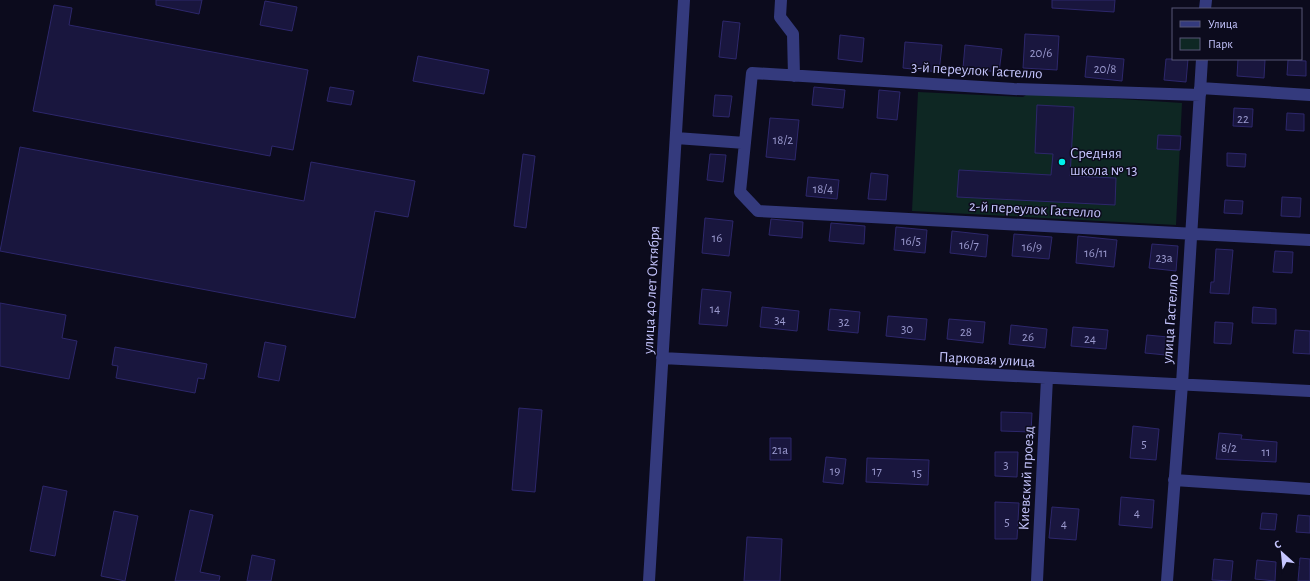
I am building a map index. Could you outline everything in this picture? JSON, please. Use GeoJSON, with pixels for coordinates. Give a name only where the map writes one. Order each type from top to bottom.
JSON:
{"type":"FeatureCollection","features":[{"type":"Feature","properties":{"kind":"street","name":"улица 40 лет Октября"},"geometry":{"type":"LineString","coordinates":[[649,581],[684,0]]}},
{"type":"Feature","properties":{"kind":"street"},"geometry":{"type":"LineString","coordinates":[[781,0],[780,17],[792,34],[794,76]]}},
{"type":"Feature","properties":{"kind":"street","name":"улица Гастелло"},"geometry":{"type":"LineString","coordinates":[[1167,581],[1182,384],[1202,60]]}},
{"type":"Feature","properties":{"kind":"street","name":"3-й переулок Гастелло"},"geometry":{"type":"LineString","coordinates":[[745,142],[752,73],[1014,89],[1310,95]]}},
{"type":"Feature","properties":{"kind":"street"},"geometry":{"type":"LineString","coordinates":[[676,138],[745,142]]}},
{"type":"Feature","properties":{"kind":"street","name":"2-й переулок Гастелло"},"geometry":{"type":"LineString","coordinates":[[745,142],[740,192],[758,211],[1310,240]]}},
{"type":"Feature","properties":{"kind":"street","name":"Парковая улица"},"geometry":{"type":"LineString","coordinates":[[662,358],[1310,391]]}},
{"type":"Feature","properties":{"kind":"street","name":"Киевский проезд"},"geometry":{"type":"LineString","coordinates":[[1037,581],[1047,378]]}},
{"type":"Feature","properties":{"kind":"street"},"geometry":{"type":"LineString","coordinates":[[1174,480],[1310,489]]}},
{"type":"Feature","properties":{"kind":"green space"},"geometry":{"type":"Polygon","coordinates":[[[918,92],[1023,97],[1029,93],[1182,103],[1176,225],[912,211],[918,92]]]}},
{"type":"Feature","properties":{"kind":"building"},"geometry":{"type":"Polygon","coordinates":[[[156,0],[202,0],[199,14],[156,5],[156,0]]]}},
{"type":"Feature","properties":{"kind":"building"},"geometry":{"type":"Polygon","coordinates":[[[1052,0],[1115,0],[1114,12],[1052,8],[1052,0]]]}},
{"type":"Feature","properties":{"kind":"building"},"geometry":{"type":"Polygon","coordinates":[[[265,1],[297,7],[292,31],[260,25],[265,1]]]}},
{"type":"Feature","properties":{"kind":"building"},"geometry":{"type":"Polygon","coordinates":[[[54,5],[72,8],[69,25],[308,70],[293,150],[272,146],[270,156],[33,111],[54,5]]]}},
{"type":"Feature","properties":{"kind":"building"},"geometry":{"type":"Polygon","coordinates":[[[723,21],[740,23],[736,59],[719,57],[723,21]]]}},
{"type":"Feature","properties":{"kind":"building"},"geometry":{"type":"Polygon","coordinates":[[[1025,34],[1059,36],[1057,70],[1023,68],[1025,34]]]}},
{"type":"Feature","properties":{"kind":"building"},"geometry":{"type":"Polygon","coordinates":[[[840,35],[864,38],[862,62],[838,59],[840,35]]]}},
{"type":"Feature","properties":{"kind":"building"},"geometry":{"type":"Polygon","coordinates":[[[905,42],[942,45],[939,72],[903,68],[905,42]]]}},
{"type":"Feature","properties":{"kind":"building"},"geometry":{"type":"Polygon","coordinates":[[[965,45],[1002,49],[999,72],[963,68],[965,45]]]}},
{"type":"Feature","properties":{"kind":"building"},"geometry":{"type":"Polygon","coordinates":[[[418,56],[489,70],[484,94],[413,81],[418,56]]]}},
{"type":"Feature","properties":{"kind":"building"},"geometry":{"type":"Polygon","coordinates":[[[1087,56],[1124,59],[1122,81],[1085,77],[1087,56]]]}},
{"type":"Feature","properties":{"kind":"building"},"geometry":{"type":"Polygon","coordinates":[[[1166,59],[1188,60],[1186,82],[1164,80],[1166,59]]]}},
{"type":"Feature","properties":{"kind":"building"},"geometry":{"type":"Polygon","coordinates":[[[1238,60],[1265,60],[1264,78],[1237,76],[1238,60]]]}},
{"type":"Feature","properties":{"kind":"building"},"geometry":{"type":"Polygon","coordinates":[[[1288,60],[1306,61],[1306,76],[1287,75],[1288,60]]]}},
{"type":"Feature","properties":{"kind":"building"},"geometry":{"type":"Polygon","coordinates":[[[330,87],[354,91],[351,105],[327,101],[330,87]]]}},
{"type":"Feature","properties":{"kind":"building"},"geometry":{"type":"Polygon","coordinates":[[[814,87],[845,90],[843,108],[812,105],[814,87]]]}},
{"type":"Feature","properties":{"kind":"building"},"geometry":{"type":"Polygon","coordinates":[[[879,90],[900,92],[897,120],[877,118],[879,90]]]}},
{"type":"Feature","properties":{"kind":"building"},"geometry":{"type":"Polygon","coordinates":[[[715,95],[732,96],[729,117],[713,116],[715,95]]]}},
{"type":"Feature","properties":{"kind":"building","name":"Средняя школа № 13"},"geometry":{"type":"Polygon","coordinates":[[[1037,105],[1074,107],[1070,176],[1116,178],[1115,205],[957,197],[959,170],[1051,175],[1053,154],[1035,153],[1037,105]]]}},
{"type":"Feature","properties":{"kind":"building"},"geometry":{"type":"Polygon","coordinates":[[[1234,108],[1253,109],[1252,127],[1233,126],[1234,108]]]}},
{"type":"Feature","properties":{"kind":"building"},"geometry":{"type":"Polygon","coordinates":[[[1287,113],[1304,114],[1304,131],[1286,130],[1287,113]]]}},
{"type":"Feature","properties":{"kind":"building"},"geometry":{"type":"Polygon","coordinates":[[[770,118],[799,120],[795,160],[766,157],[770,118]]]}},
{"type":"Feature","properties":{"kind":"building"},"geometry":{"type":"Polygon","coordinates":[[[1158,135],[1181,136],[1180,150],[1157,149],[1158,135]]]}},
{"type":"Feature","properties":{"kind":"building"},"geometry":{"type":"Polygon","coordinates":[[[20,147],[304,201],[311,162],[415,181],[408,217],[375,211],[355,318],[0,251],[20,147]]]}},
{"type":"Feature","properties":{"kind":"building"},"geometry":{"type":"Polygon","coordinates":[[[1227,153],[1246,154],[1245,167],[1227,166],[1227,153]]]}},
{"type":"Feature","properties":{"kind":"building"},"geometry":{"type":"Polygon","coordinates":[[[523,154],[535,156],[526,228],[514,226],[523,154]]]}},
{"type":"Feature","properties":{"kind":"building"},"geometry":{"type":"Polygon","coordinates":[[[710,154],[726,155],[723,182],[707,180],[710,154]]]}},
{"type":"Feature","properties":{"kind":"building"},"geometry":{"type":"Polygon","coordinates":[[[871,173],[888,175],[886,200],[868,199],[871,173]]]}},
{"type":"Feature","properties":{"kind":"building"},"geometry":{"type":"Polygon","coordinates":[[[808,177],[839,180],[837,199],[806,196],[808,177]]]}},
{"type":"Feature","properties":{"kind":"building"},"geometry":{"type":"Polygon","coordinates":[[[1282,197],[1301,198],[1300,217],[1281,216],[1282,197]]]}},
{"type":"Feature","properties":{"kind":"building"},"geometry":{"type":"Polygon","coordinates":[[[1225,200],[1243,201],[1242,214],[1224,213],[1225,200]]]}},
{"type":"Feature","properties":{"kind":"building"},"geometry":{"type":"Polygon","coordinates":[[[705,218],[733,221],[729,256],[702,253],[705,218]]]}},
{"type":"Feature","properties":{"kind":"building"},"geometry":{"type":"Polygon","coordinates":[[[771,219],[803,222],[802,238],[769,235],[771,219]]]}},
{"type":"Feature","properties":{"kind":"building"},"geometry":{"type":"Polygon","coordinates":[[[831,223],[865,226],[864,244],[829,241],[831,223]]]}},
{"type":"Feature","properties":{"kind":"building"},"geometry":{"type":"Polygon","coordinates":[[[896,227],[927,230],[925,253],[894,250],[896,227]]]}},
{"type":"Feature","properties":{"kind":"building"},"geometry":{"type":"Polygon","coordinates":[[[952,231],[988,235],[986,257],[950,253],[952,231]]]}},
{"type":"Feature","properties":{"kind":"building"},"geometry":{"type":"Polygon","coordinates":[[[1014,234],[1052,237],[1049,259],[1012,256],[1014,234]]]}},
{"type":"Feature","properties":{"kind":"building"},"geometry":{"type":"Polygon","coordinates":[[[1078,236],[1117,240],[1114,267],[1076,263],[1078,236]]]}},
{"type":"Feature","properties":{"kind":"building"},"geometry":{"type":"Polygon","coordinates":[[[1152,244],[1178,246],[1176,271],[1149,268],[1152,244]]]}},
{"type":"Feature","properties":{"kind":"building"},"geometry":{"type":"Polygon","coordinates":[[[1216,249],[1233,250],[1229,294],[1210,293],[1211,282],[1214,282],[1216,249]]]}},
{"type":"Feature","properties":{"kind":"building"},"geometry":{"type":"Polygon","coordinates":[[[1275,251],[1293,252],[1292,273],[1273,272],[1275,251]]]}},
{"type":"Feature","properties":{"kind":"building"},"geometry":{"type":"Polygon","coordinates":[[[702,289],[731,292],[727,326],[699,324],[702,289]]]}},
{"type":"Feature","properties":{"kind":"building"},"geometry":{"type":"Polygon","coordinates":[[[0,303],[66,315],[62,338],[77,341],[69,379],[0,366],[0,303]]]}},
{"type":"Feature","properties":{"kind":"building"},"geometry":{"type":"Polygon","coordinates":[[[762,307],[799,311],[797,331],[760,327],[762,307]]]}},
{"type":"Feature","properties":{"kind":"building"},"geometry":{"type":"Polygon","coordinates":[[[1253,307],[1276,309],[1276,324],[1252,323],[1253,307]]]}},
{"type":"Feature","properties":{"kind":"building"},"geometry":{"type":"Polygon","coordinates":[[[830,309],[860,312],[858,333],[828,330],[830,309]]]}},
{"type":"Feature","properties":{"kind":"building"},"geometry":{"type":"Polygon","coordinates":[[[888,316],[927,319],[925,340],[886,336],[888,316]]]}},
{"type":"Feature","properties":{"kind":"building"},"geometry":{"type":"Polygon","coordinates":[[[949,319],[985,322],[983,343],[947,339],[949,319]]]}},
{"type":"Feature","properties":{"kind":"building"},"geometry":{"type":"Polygon","coordinates":[[[1215,322],[1233,323],[1231,344],[1214,343],[1215,322]]]}},
{"type":"Feature","properties":{"kind":"building"},"geometry":{"type":"Polygon","coordinates":[[[1011,325],[1047,329],[1045,348],[1009,344],[1011,325]]]}},
{"type":"Feature","properties":{"kind":"building"},"geometry":{"type":"Polygon","coordinates":[[[1073,327],[1108,330],[1106,349],[1071,346],[1073,327]]]}},
{"type":"Feature","properties":{"kind":"building"},"geometry":{"type":"Polygon","coordinates":[[[1295,330],[1310,331],[1310,354],[1293,353],[1295,330]]]}},
{"type":"Feature","properties":{"kind":"building"},"geometry":{"type":"Polygon","coordinates":[[[1147,335],[1168,337],[1166,355],[1145,353],[1147,335]]]}},
{"type":"Feature","properties":{"kind":"building"},"geometry":{"type":"Polygon","coordinates":[[[265,342],[286,346],[279,381],[258,377],[265,342]]]}},
{"type":"Feature","properties":{"kind":"building"},"geometry":{"type":"Polygon","coordinates":[[[115,347],[207,364],[204,379],[198,378],[195,393],[116,378],[118,366],[112,365],[115,347]]]}},
{"type":"Feature","properties":{"kind":"building"},"geometry":{"type":"Polygon","coordinates":[[[519,408],[542,410],[535,492],[512,490],[519,408]]]}},
{"type":"Feature","properties":{"kind":"building"},"geometry":{"type":"Polygon","coordinates":[[[1001,412],[1032,413],[1031,432],[1001,431],[1001,412]]]}},
{"type":"Feature","properties":{"kind":"building"},"geometry":{"type":"Polygon","coordinates":[[[1133,426],[1159,429],[1156,460],[1130,458],[1133,426]]]}},
{"type":"Feature","properties":{"kind":"building"},"geometry":{"type":"Polygon","coordinates":[[[1219,433],[1242,435],[1241,439],[1277,442],[1276,462],[1216,459],[1219,433]]]}},
{"type":"Feature","properties":{"kind":"building"},"geometry":{"type":"Polygon","coordinates":[[[770,438],[791,438],[791,460],[770,460],[770,438]]]}},
{"type":"Feature","properties":{"kind":"building"},"geometry":{"type":"Polygon","coordinates":[[[995,452],[1018,452],[1017,477],[995,476],[995,452]]]}},
{"type":"Feature","properties":{"kind":"building"},"geometry":{"type":"Polygon","coordinates":[[[826,457],[846,459],[843,484],[823,482],[826,457]]]}},
{"type":"Feature","properties":{"kind":"building"},"geometry":{"type":"Polygon","coordinates":[[[867,458],[929,460],[928,485],[866,482],[867,458]]]}},
{"type":"Feature","properties":{"kind":"building"},"geometry":{"type":"Polygon","coordinates":[[[43,486],[67,491],[55,556],[30,551],[43,486]]]}},
{"type":"Feature","properties":{"kind":"building"},"geometry":{"type":"Polygon","coordinates":[[[1121,497],[1154,500],[1152,528],[1119,525],[1121,497]]]}},
{"type":"Feature","properties":{"kind":"building"},"geometry":{"type":"Polygon","coordinates":[[[995,502],[1019,503],[1017,539],[995,539],[995,502]]]}},
{"type":"Feature","properties":{"kind":"building"},"geometry":{"type":"Polygon","coordinates":[[[1052,507],[1079,509],[1076,540],[1049,538],[1052,507]]]}},
{"type":"Feature","properties":{"kind":"building"},"geometry":{"type":"Polygon","coordinates":[[[190,510],[213,515],[200,572],[220,576],[219,581],[175,581],[190,510]]]}},
{"type":"Feature","properties":{"kind":"building"},"geometry":{"type":"Polygon","coordinates":[[[114,511],[138,516],[125,581],[101,576],[114,511]]]}},
{"type":"Feature","properties":{"kind":"building"},"geometry":{"type":"Polygon","coordinates":[[[1262,513],[1277,514],[1275,530],[1260,529],[1262,513]]]}},
{"type":"Feature","properties":{"kind":"building"},"geometry":{"type":"Polygon","coordinates":[[[1298,515],[1310,516],[1310,533],[1296,532],[1298,515]]]}},
{"type":"Feature","properties":{"kind":"building"},"geometry":{"type":"Polygon","coordinates":[[[747,537],[782,539],[780,581],[744,581],[747,537]]]}},
{"type":"Feature","properties":{"kind":"building"},"geometry":{"type":"Polygon","coordinates":[[[252,555],[275,560],[271,581],[247,581],[252,555]]]}},
{"type":"Feature","properties":{"kind":"building"},"geometry":{"type":"Polygon","coordinates":[[[1300,558],[1310,559],[1310,581],[1298,581],[1300,558]]]}},
{"type":"Feature","properties":{"kind":"building"},"geometry":{"type":"Polygon","coordinates":[[[1214,559],[1233,561],[1231,581],[1212,580],[1214,559]]]}},
{"type":"Feature","properties":{"kind":"building"},"geometry":{"type":"Polygon","coordinates":[[[1257,560],[1276,562],[1275,581],[1255,579],[1257,560]]]}},
{"type":"Feature","properties":{"kind":"place","name":"Средняя школа № 13"},"geometry":{"type":"Point","coordinates":[1062,162]}}]}
